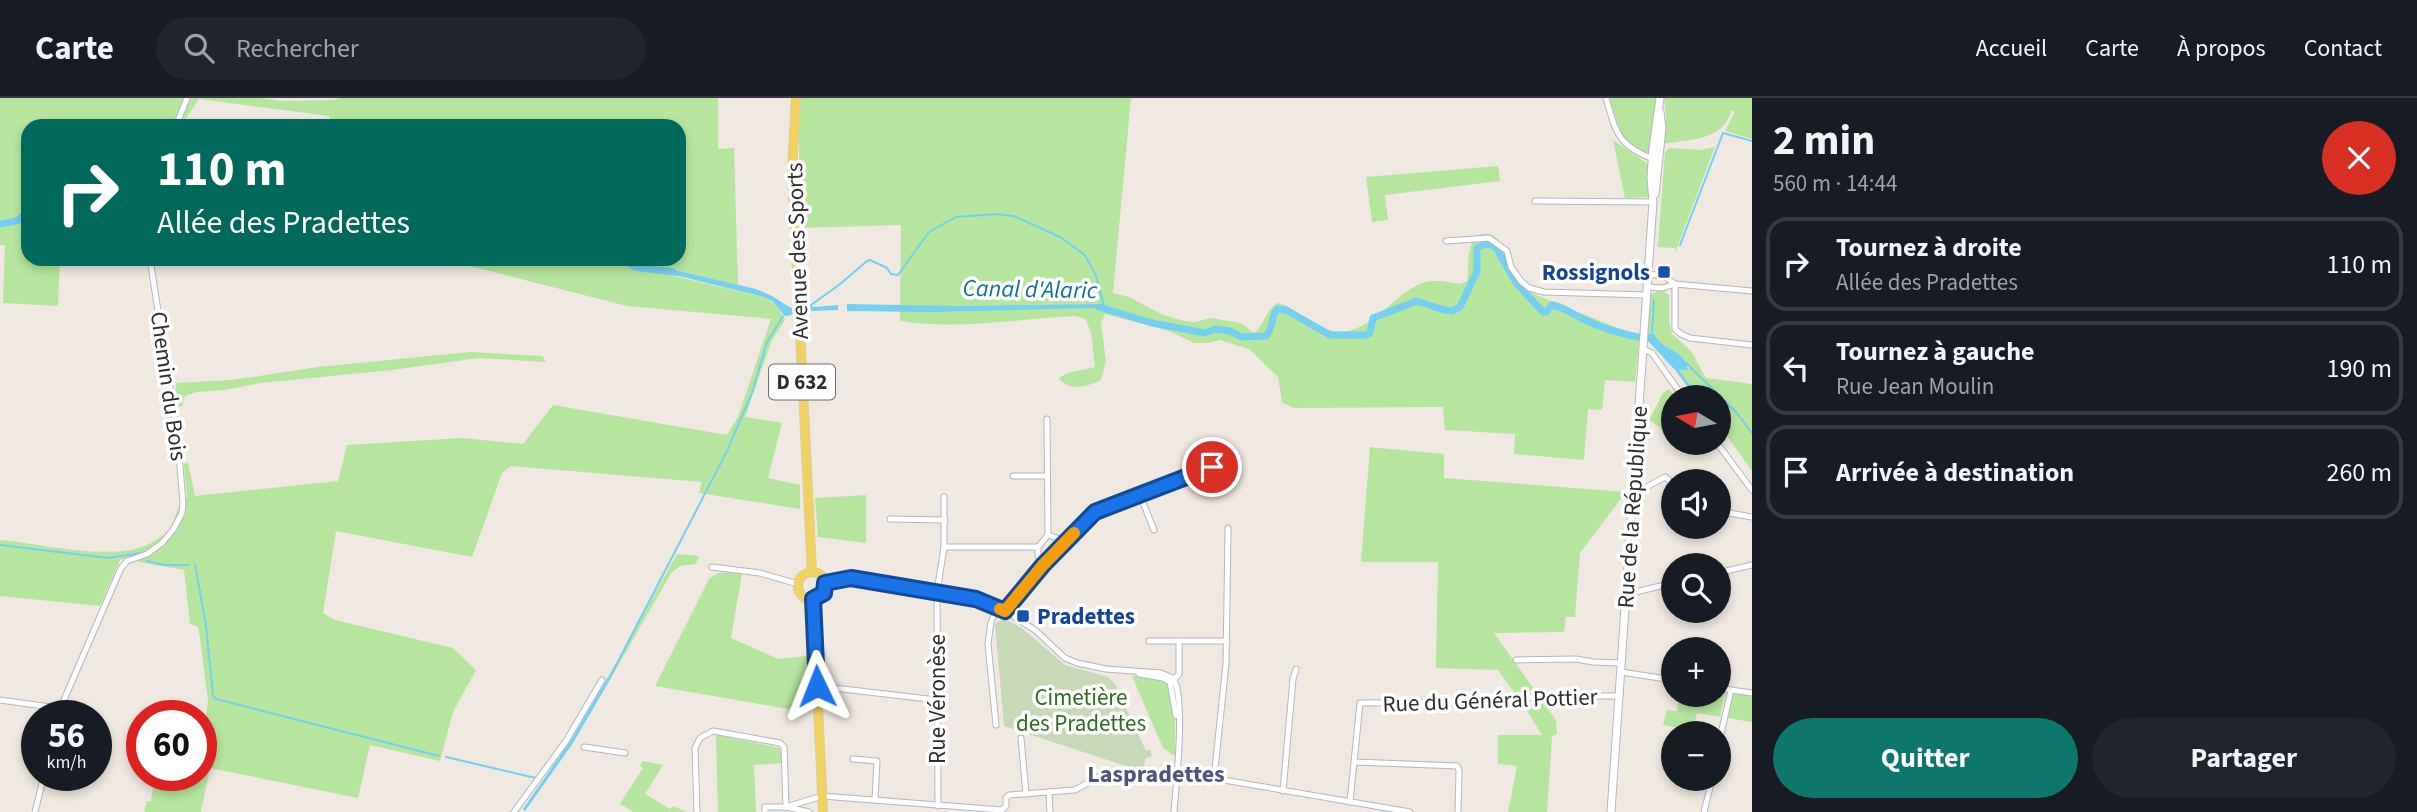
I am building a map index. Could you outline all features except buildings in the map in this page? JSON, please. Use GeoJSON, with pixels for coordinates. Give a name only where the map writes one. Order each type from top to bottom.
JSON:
{"type":"FeatureCollection","features":[{"type":"Feature","properties":{"kind":"main road","name":"Avenue des Sports"},"geometry":{"type":"LineString","coordinates":[[796,98],[792,171],[812,572]]}},
{"type":"Feature","properties":{"kind":"main road"},"geometry":{"type":"LineString","coordinates":[[812,572],[822,576],[825,583],[824,593],[813,599],[802,596],[798,584],[804,574],[812,572]]}},
{"type":"Feature","properties":{"kind":"main road"},"geometry":{"type":"LineString","coordinates":[[813,599],[823,812]]}},
{"type":"Feature","properties":{"kind":"street"},"geometry":{"type":"LineString","coordinates":[[179,119],[187,98]]}},
{"type":"Feature","properties":{"kind":"street"},"geometry":{"type":"LineString","coordinates":[[1606,98],[1617,135],[1623,142],[1656,160]]}},
{"type":"Feature","properties":{"kind":"street","name":"Rue de la République"},"geometry":{"type":"LineString","coordinates":[[1611,812],[1653,202],[1651,178],[1656,160],[1659,101]]}},
{"type":"Feature","properties":{"kind":"street"},"geometry":{"type":"LineString","coordinates":[[1535,201],[1653,202]]}},
{"type":"Feature","properties":{"kind":"street"},"geometry":{"type":"LineString","coordinates":[[1446,241],[1489,238],[1507,251],[1511,267],[1528,288],[1544,292],[1647,291],[1675,284],[1752,291]]}},
{"type":"Feature","properties":{"kind":"street","name":"Chemin du Bois"},"geometry":{"type":"LineString","coordinates":[[62,700],[121,568],[127,561],[147,554],[162,543],[182,513],[184,493],[178,441],[150,266]]}},
{"type":"Feature","properties":{"kind":"street"},"geometry":{"type":"LineString","coordinates":[[1648,274],[1664,276],[1675,284]]}},
{"type":"Feature","properties":{"kind":"street"},"geometry":{"type":"LineString","coordinates":[[1675,284],[1675,329],[1681,334],[1690,338],[1752,345]]}},
{"type":"Feature","properties":{"kind":"street"},"geometry":{"type":"LineString","coordinates":[[1643,346],[1652,353],[1675,385]]}},
{"type":"Feature","properties":{"kind":"street"},"geometry":{"type":"LineString","coordinates":[[1043,565],[1038,556],[1038,547],[1048,535],[1047,419]]}},
{"type":"Feature","properties":{"kind":"street"},"geometry":{"type":"LineString","coordinates":[[1726,455],[1752,490]]}},
{"type":"Feature","properties":{"kind":"street"},"geometry":{"type":"LineString","coordinates":[[1005,611],[1043,565],[1095,512],[1212,467]]}},
{"type":"Feature","properties":{"kind":"street"},"geometry":{"type":"LineString","coordinates":[[1013,476],[1047,476]]}},
{"type":"Feature","properties":{"kind":"street"},"geometry":{"type":"LineString","coordinates":[[1633,489],[1645,489],[1661,477]]}},
{"type":"Feature","properties":{"kind":"street"},"geometry":{"type":"LineString","coordinates":[[1140,495],[1154,530]]}},
{"type":"Feature","properties":{"kind":"street","name":"Rue Véronèse"},"geometry":{"type":"LineString","coordinates":[[938,806],[937,592],[944,547],[944,497]]}},
{"type":"Feature","properties":{"kind":"street"},"geometry":{"type":"LineString","coordinates":[[1731,513],[1752,517]]}},
{"type":"Feature","properties":{"kind":"street"},"geometry":{"type":"LineString","coordinates":[[890,520],[945,520]]}},
{"type":"Feature","properties":{"kind":"street"},"geometry":{"type":"LineString","coordinates":[[1214,778],[1227,641],[1228,528]]}},
{"type":"Feature","properties":{"kind":"street"},"geometry":{"type":"LineString","coordinates":[[1048,535],[1066,541]]}},
{"type":"Feature","properties":{"kind":"street"},"geometry":{"type":"LineString","coordinates":[[944,547],[1038,547]]}},
{"type":"Feature","properties":{"kind":"street"},"geometry":{"type":"LineString","coordinates":[[1731,570],[1752,565]]}},
{"type":"Feature","properties":{"kind":"street"},"geometry":{"type":"LineString","coordinates":[[712,566],[760,573],[798,584]]}},
{"type":"Feature","properties":{"kind":"street"},"geometry":{"type":"LineString","coordinates":[[825,583],[851,578],[976,599],[1005,611],[1035,630],[1065,658],[1077,663],[1173,682]]}},
{"type":"Feature","properties":{"kind":"street"},"geometry":{"type":"LineString","coordinates":[[1627,594],[1661,586]]}},
{"type":"Feature","properties":{"kind":"street"},"geometry":{"type":"LineString","coordinates":[[996,725],[988,644],[991,622],[998,608]]}},
{"type":"Feature","properties":{"kind":"street"},"geometry":{"type":"LineString","coordinates":[[1149,641],[1227,641]]}},
{"type":"Feature","properties":{"kind":"street"},"geometry":{"type":"LineString","coordinates":[[1174,812],[1178,726],[1173,682],[1179,674],[1179,641]]}},
{"type":"Feature","properties":{"kind":"street"},"geometry":{"type":"LineString","coordinates":[[1516,660],[1576,659],[1621,663]]}},
{"type":"Feature","properties":{"kind":"street"},"geometry":{"type":"LineString","coordinates":[[1283,791],[1296,669]]}},
{"type":"Feature","properties":{"kind":"street"},"geometry":{"type":"LineString","coordinates":[[1621,672],[1661,678]]}},
{"type":"Feature","properties":{"kind":"street"},"geometry":{"type":"LineString","coordinates":[[514,812],[566,741],[602,680]]}},
{"type":"Feature","properties":{"kind":"street"},"geometry":{"type":"LineString","coordinates":[[817,686],[937,700]]}},
{"type":"Feature","properties":{"kind":"street"},"geometry":{"type":"LineString","coordinates":[[1731,690],[1752,693]]}},
{"type":"Feature","properties":{"kind":"street","name":"Rue du Général Pottier"},"geometry":{"type":"LineString","coordinates":[[1355,762],[1360,704],[1516,702],[1535,696],[1620,696]]}},
{"type":"Feature","properties":{"kind":"street"},"geometry":{"type":"LineString","coordinates":[[0,700],[21,703]]}},
{"type":"Feature","properties":{"kind":"street"},"geometry":{"type":"LineString","coordinates":[[697,812],[695,748],[700,738],[713,731],[780,743],[784,747],[786,807]]}},
{"type":"Feature","properties":{"kind":"street"},"geometry":{"type":"LineString","coordinates":[[1021,738],[1026,794]]}},
{"type":"Feature","properties":{"kind":"street"},"geometry":{"type":"LineString","coordinates":[[584,747],[625,753]]}},
{"type":"Feature","properties":{"kind":"street"},"geometry":{"type":"LineString","coordinates":[[853,759],[877,761],[874,800]]}},
{"type":"Feature","properties":{"kind":"street"},"geometry":{"type":"LineString","coordinates":[[1350,802],[1355,762],[1457,766],[1458,812]]}},
{"type":"Feature","properties":{"kind":"street"},"geometry":{"type":"LineString","coordinates":[[786,807],[822,796],[1002,810],[1009,795],[1075,790],[1109,771]]}},
{"type":"Feature","properties":{"kind":"street"},"geometry":{"type":"LineString","coordinates":[[1177,772],[1410,812]]}},
{"type":"Feature","properties":{"kind":"street"},"geometry":{"type":"LineString","coordinates":[[35,812],[40,791]]}},
{"type":"Feature","properties":{"kind":"street"},"geometry":{"type":"LineString","coordinates":[[1704,812],[1709,791]]}},
{"type":"Feature","properties":{"kind":"street"},"geometry":{"type":"LineString","coordinates":[[1049,792],[1050,812]]}},
{"type":"Feature","properties":{"kind":"street"},"geometry":{"type":"LineString","coordinates":[[765,812],[765,807],[786,807],[809,812]]}},
{"type":"Feature","properties":{"kind":"green space"},"geometry":{"type":"Polygon","coordinates":[[[0,98],[261,98],[282,101],[341,98],[718,98],[718,149],[734,148],[738,285],[667,268],[666,274],[764,297],[782,314],[785,320],[772,340],[745,417],[782,423],[768,478],[800,485],[800,509],[699,493],[702,482],[511,466],[502,473],[472,557],[336,531],[323,613],[335,620],[453,648],[476,670],[453,712],[440,761],[370,745],[358,798],[217,769],[217,700],[208,700],[199,631],[197,626],[190,624],[184,570],[139,562],[134,556],[120,560],[100,606],[0,596],[0,540],[103,552],[141,547],[156,540],[172,526],[180,505],[187,498],[184,464],[188,462],[195,496],[338,481],[347,445],[462,438],[523,444],[553,405],[727,435],[738,417],[771,319],[627,306],[470,266],[686,266],[686,119],[330,119],[329,116],[199,99],[186,119],[21,119],[21,266],[60,266],[58,306],[3,303],[5,245],[0,245],[0,98]]]}},
{"type":"Feature","properties":{"kind":"green space"},"geometry":{"type":"Polygon","coordinates":[[[799,98],[1131,98],[1113,293],[1129,297],[1163,315],[1184,321],[1195,322],[1211,318],[1241,323],[1254,333],[1278,303],[1328,329],[1346,331],[1369,322],[1400,296],[1422,283],[1436,281],[1460,284],[1467,281],[1469,251],[1473,241],[1480,235],[1491,235],[1501,243],[1513,276],[1534,294],[1630,333],[1629,338],[1639,339],[1635,382],[1605,380],[1602,410],[1588,409],[1584,460],[1514,454],[1515,434],[1445,430],[1443,407],[1293,408],[1282,402],[1278,377],[1249,349],[1220,340],[1194,343],[1169,331],[1105,314],[1101,323],[1106,361],[1101,380],[1090,385],[1073,387],[1059,378],[1095,367],[1091,332],[1085,319],[1075,316],[944,324],[900,321],[901,225],[799,228],[799,98]]]}},
{"type":"Feature","properties":{"kind":"green space"},"geometry":{"type":"Polygon","coordinates":[[[1609,98],[1656,98],[1651,153],[1623,139],[1609,98]]]}},
{"type":"Feature","properties":{"kind":"green space"},"geometry":{"type":"Polygon","coordinates":[[[1664,98],[1752,98],[1752,139],[1725,131],[1735,112],[1732,110],[1725,124],[1711,134],[1664,144],[1664,98]]]}},
{"type":"Feature","properties":{"kind":"green space"},"geometry":{"type":"Polygon","coordinates":[[[1613,140],[1648,164],[1648,197],[1625,198],[1613,140]]]}},
{"type":"Feature","properties":{"kind":"green space"},"geometry":{"type":"Polygon","coordinates":[[[1715,147],[1675,253],[1675,248],[1658,247],[1665,152],[1670,148],[1700,150],[1715,147]]]}},
{"type":"Feature","properties":{"kind":"green space"},"geometry":{"type":"Polygon","coordinates":[[[1498,166],[1500,181],[1385,195],[1388,220],[1372,222],[1366,177],[1498,166]]]}},
{"type":"Feature","properties":{"kind":"green space"},"geometry":{"type":"Polygon","coordinates":[[[1661,290],[1669,295],[1672,334],[1691,351],[1706,378],[1752,384],[1752,471],[1731,442],[1731,385],[1689,385],[1678,369],[1689,368],[1682,357],[1662,344],[1654,334],[1648,334],[1651,294],[1661,290]]]}},
{"type":"Feature","properties":{"kind":"green space"},"geometry":{"type":"Polygon","coordinates":[[[469,352],[542,356],[546,362],[479,358],[261,383],[197,392],[185,396],[182,406],[178,407],[175,389],[177,383],[232,380],[318,367],[469,352]]]}},
{"type":"Feature","properties":{"kind":"green space"},"geometry":{"type":"Polygon","coordinates":[[[1661,397],[1661,429],[1649,420],[1661,397]]]}},
{"type":"Feature","properties":{"kind":"green space"},"geometry":{"type":"Polygon","coordinates":[[[1370,447],[1444,454],[1444,478],[1626,492],[1580,553],[1575,617],[1566,617],[1564,632],[1494,633],[1536,692],[1520,693],[1518,698],[1498,670],[1436,668],[1438,562],[1361,562],[1370,447]]]}},
{"type":"Feature","properties":{"kind":"green space"},"geometry":{"type":"Polygon","coordinates":[[[866,495],[866,543],[818,537],[815,498],[866,495]]]}},
{"type":"Feature","properties":{"kind":"green space"},"geometry":{"type":"Polygon","coordinates":[[[677,554],[699,556],[696,564],[680,566],[671,573],[611,678],[608,677],[677,554]]]}},
{"type":"Feature","properties":{"kind":"green space"},"geometry":{"type":"Polygon","coordinates":[[[718,573],[742,574],[731,638],[778,659],[807,656],[811,713],[655,686],[709,579],[718,573]]]}},
{"type":"Feature","properties":{"kind":"green space","name":"Cimetière des Pradettes"},"geometry":{"type":"Polygon","coordinates":[[[1004,618],[1023,629],[1065,665],[1108,677],[1115,684],[1146,751],[1150,750],[1152,756],[1145,759],[1143,773],[1150,775],[1149,778],[1142,777],[1138,770],[1004,726],[995,624],[1004,618]]]}},
{"type":"Feature","properties":{"kind":"green space"},"geometry":{"type":"Polygon","coordinates":[[[1132,676],[1157,679],[1168,686],[1174,716],[1175,756],[1163,748],[1132,676]]]}},
{"type":"Feature","properties":{"kind":"green space"},"geometry":{"type":"Polygon","coordinates":[[[1732,692],[1752,696],[1752,722],[1727,718],[1732,692]]]}},
{"type":"Feature","properties":{"kind":"green space"},"geometry":{"type":"Polygon","coordinates":[[[1541,699],[1556,720],[1557,734],[1552,736],[1547,812],[1508,812],[1517,766],[1498,764],[1498,735],[1542,735],[1524,706],[1535,704],[1541,699]]]}},
{"type":"Feature","properties":{"kind":"green space"},"geometry":{"type":"Polygon","coordinates":[[[1678,707],[1722,707],[1720,717],[1697,713],[1695,721],[1664,721],[1667,710],[1677,711],[1678,707]]]}},
{"type":"Feature","properties":{"kind":"green space"},"geometry":{"type":"Polygon","coordinates":[[[716,735],[780,748],[782,763],[754,765],[756,812],[718,812],[716,735]]]}},
{"type":"Feature","properties":{"kind":"green space"},"geometry":{"type":"Polygon","coordinates":[[[643,761],[663,765],[645,794],[670,809],[674,806],[686,812],[634,812],[620,804],[643,768],[640,766],[643,761]]]}},
{"type":"Feature","properties":{"kind":"green space"},"geometry":{"type":"Polygon","coordinates":[[[153,791],[205,791],[201,812],[144,812],[147,801],[151,801],[153,791]]]}},
{"type":"Feature","properties":{"kind":"water"},"geometry":{"type":"Polygon","coordinates":[[[666,268],[756,289],[791,308],[809,304],[814,307],[838,305],[838,310],[785,316],[772,301],[764,297],[666,274],[666,268]]]}},
{"type":"Feature","properties":{"kind":"water"},"geometry":{"type":"Polygon","coordinates":[[[847,304],[1103,304],[1107,307],[1105,310],[931,312],[847,311],[847,304]]]}},
{"type":"Feature","properties":{"kind":"water"},"geometry":{"type":"Polygon","coordinates":[[[1648,334],[1654,334],[1662,344],[1683,358],[1688,370],[1679,370],[1690,385],[1686,385],[1648,341],[1648,334]]]}},
{"type":"Feature","properties":{"kind":"water"},"geometry":{"type":"Polygon","coordinates":[[[608,677],[611,678],[573,743],[525,811],[523,809],[571,740],[608,677]]]}},
{"type":"Feature","properties":{"kind":"waterway"},"geometry":{"type":"LineString","coordinates":[[1680,245],[1723,133],[1752,141]]}},
{"type":"Feature","properties":{"kind":"waterway"},"geometry":{"type":"LineString","coordinates":[[811,305],[867,261],[870,260],[887,268],[891,274],[898,275],[929,232],[956,217],[996,214],[1014,216],[1060,237],[1085,255],[1096,276],[1104,306]]}},
{"type":"Feature","properties":{"kind":"waterway","name":"Canal d'Alaric"},"geometry":{"type":"LineString","coordinates":[[0,224],[17,221],[21,217]]}},
{"type":"Feature","properties":{"kind":"waterway","name":"Canal d'Alaric"},"geometry":{"type":"LineString","coordinates":[[1099,307],[1152,323],[1205,333],[1216,329],[1230,331],[1242,337],[1266,336],[1277,309],[1286,310],[1330,335],[1366,335],[1370,333],[1373,318],[1417,301],[1444,310],[1452,311],[1460,307],[1477,271],[1477,248],[1488,243],[1496,248],[1517,284],[1543,312],[1552,305],[1557,306],[1603,328],[1638,337]]}},
{"type":"Feature","properties":{"kind":"waterway","name":"Canal d'Alaric"},"geometry":{"type":"LineString","coordinates":[[634,266],[673,272]]}},
{"type":"Feature","properties":{"kind":"waterway"},"geometry":{"type":"LineString","coordinates":[[1652,334],[1654,300]]}},
{"type":"Feature","properties":{"kind":"waterway"},"geometry":{"type":"LineString","coordinates":[[609,679],[726,453],[752,393],[767,342],[783,316]]}},
{"type":"Feature","properties":{"kind":"waterway","name":"Canal d'Alaric"},"geometry":{"type":"LineString","coordinates":[[1686,363],[1736,412],[1752,433]]}},
{"type":"Feature","properties":{"kind":"waterway"},"geometry":{"type":"LineString","coordinates":[[0,545],[108,558],[141,553]]}},
{"type":"Feature","properties":{"kind":"waterway"},"geometry":{"type":"LineString","coordinates":[[147,561],[163,565],[189,565]]}},
{"type":"Feature","properties":{"kind":"waterway"},"geometry":{"type":"LineString","coordinates":[[195,564],[206,626],[213,696],[216,699],[439,756]]}},
{"type":"Feature","properties":{"kind":"waterway"},"geometry":{"type":"LineString","coordinates":[[446,757],[536,778]]}},
{"type":"Feature","properties":{"kind":"slow traffic"},"geometry":{"type":"LineString","coordinates":[[1000,609],[1005,611],[1074,533]]}},
{"type":"Feature","properties":{"kind":"place","name":"Rossignols"},"geometry":{"type":"Point","coordinates":[1664,272]}},
{"type":"Feature","properties":{"kind":"place","name":"Pradettes"},"geometry":{"type":"Point","coordinates":[1023,616]}},
{"type":"Feature","properties":{"kind":"district","name":"Laspradettes"},"geometry":{"type":"Point","coordinates":[1156,774]}},
{"type":"Feature","properties":{"kind":"route"},"geometry":{"type":"LineString","coordinates":[[817,686],[813,599],[824,593],[825,583],[851,578],[976,599],[1005,611],[1043,565],[1095,512],[1212,467]]}}]}
